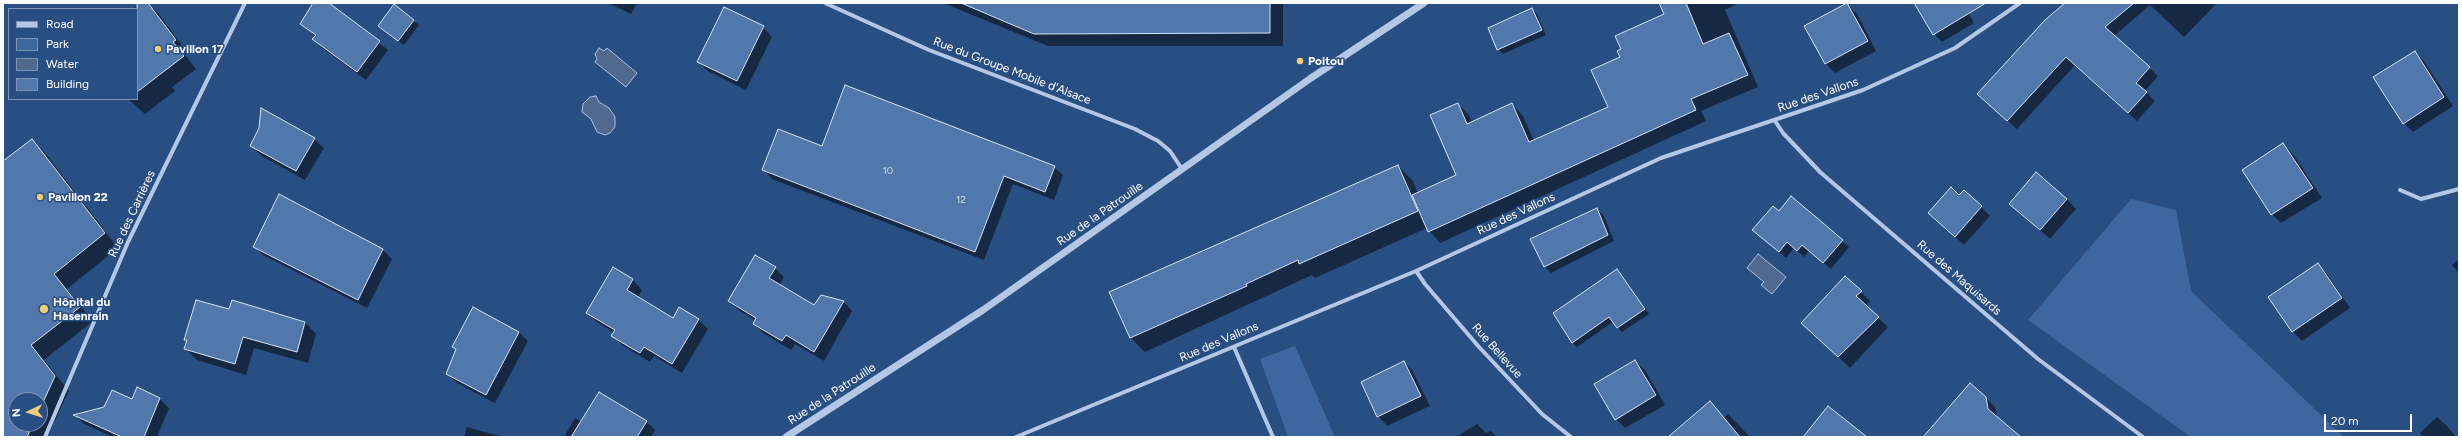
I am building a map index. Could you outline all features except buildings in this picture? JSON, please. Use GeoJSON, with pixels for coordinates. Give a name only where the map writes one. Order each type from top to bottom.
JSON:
{"type":"FeatureCollection","features":[{"type":"Feature","properties":{"kind":"street","name":"Rue des Carrières"},"geometry":{"type":"LineString","coordinates":[[45,437],[128,242],[245,3]]}},
{"type":"Feature","properties":{"kind":"street","name":"Rue du Groupe Mobile d'Alsace"},"geometry":{"type":"LineString","coordinates":[[825,3],[929,50],[1135,129],[1158,141],[1170,151],[1183,170]]}},
{"type":"Feature","properties":{"kind":"street","name":"Rue de la Patrouille"},"geometry":{"type":"LineString","coordinates":[[786,437],[983,310],[1311,78],[1424,3]]}},
{"type":"Feature","properties":{"kind":"street","name":"Rue des Vallons"},"geometry":{"type":"LineString","coordinates":[[1016,437],[1416,271],[1661,158],[1775,121],[1863,90],[1955,48],[2020,3]]}},
{"type":"Feature","properties":{"kind":"street","name":"Rue des Maquisards"},"geometry":{"type":"LineString","coordinates":[[1775,121],[1783,133],[1820,172],[2038,359],[2143,437]]}},
{"type":"Feature","properties":{"kind":"street"},"geometry":{"type":"LineString","coordinates":[[2400,190],[2421,199],[2459,189]]}},
{"type":"Feature","properties":{"kind":"street","name":"Rue Bellevue"},"geometry":{"type":"LineString","coordinates":[[1416,271],[1425,284],[1479,347],[1536,409],[1571,437]]}},
{"type":"Feature","properties":{"kind":"street"},"geometry":{"type":"LineString","coordinates":[[1234,347],[1273,437]]}},
{"type":"Feature","properties":{"kind":"green space"},"geometry":{"type":"Polygon","coordinates":[[[2131,199],[2176,210],[2191,291],[2344,437],[2191,437],[2028,320],[2131,199]]]}},
{"type":"Feature","properties":{"kind":"green space"},"geometry":{"type":"Polygon","coordinates":[[[1295,346],[1335,437],[1288,437],[1260,359],[1295,346]]]}},
{"type":"Feature","properties":{"kind":"water"},"geometry":{"type":"Polygon","coordinates":[[[599,48],[604,51],[607,48],[637,73],[626,87],[595,62],[597,59],[595,54],[599,48]]]}},
{"type":"Feature","properties":{"kind":"water"},"geometry":{"type":"Polygon","coordinates":[[[596,96],[599,102],[609,108],[615,117],[615,127],[610,133],[605,135],[597,132],[591,119],[582,112],[583,104],[590,97],[596,96]]]}},
{"type":"Feature","properties":{"kind":"water"},"geometry":{"type":"Polygon","coordinates":[[[1758,254],[1786,277],[1772,294],[1761,285],[1764,282],[1747,268],[1758,254]]]}},
{"type":"Feature","properties":{"kind":"place","name":"Pavillon 17"},"geometry":{"type":"Point","coordinates":[158,49]}},
{"type":"Feature","properties":{"kind":"place","name":"Poitou"},"geometry":{"type":"Point","coordinates":[1300,61]}},
{"type":"Feature","properties":{"kind":"place","name":"Pavillon 22"},"geometry":{"type":"Point","coordinates":[40,197]}},
{"type":"Feature","properties":{"kind":"place","name":"Hôpital du Hasenrain"},"geometry":{"type":"Point","coordinates":[44,309]}}]}
